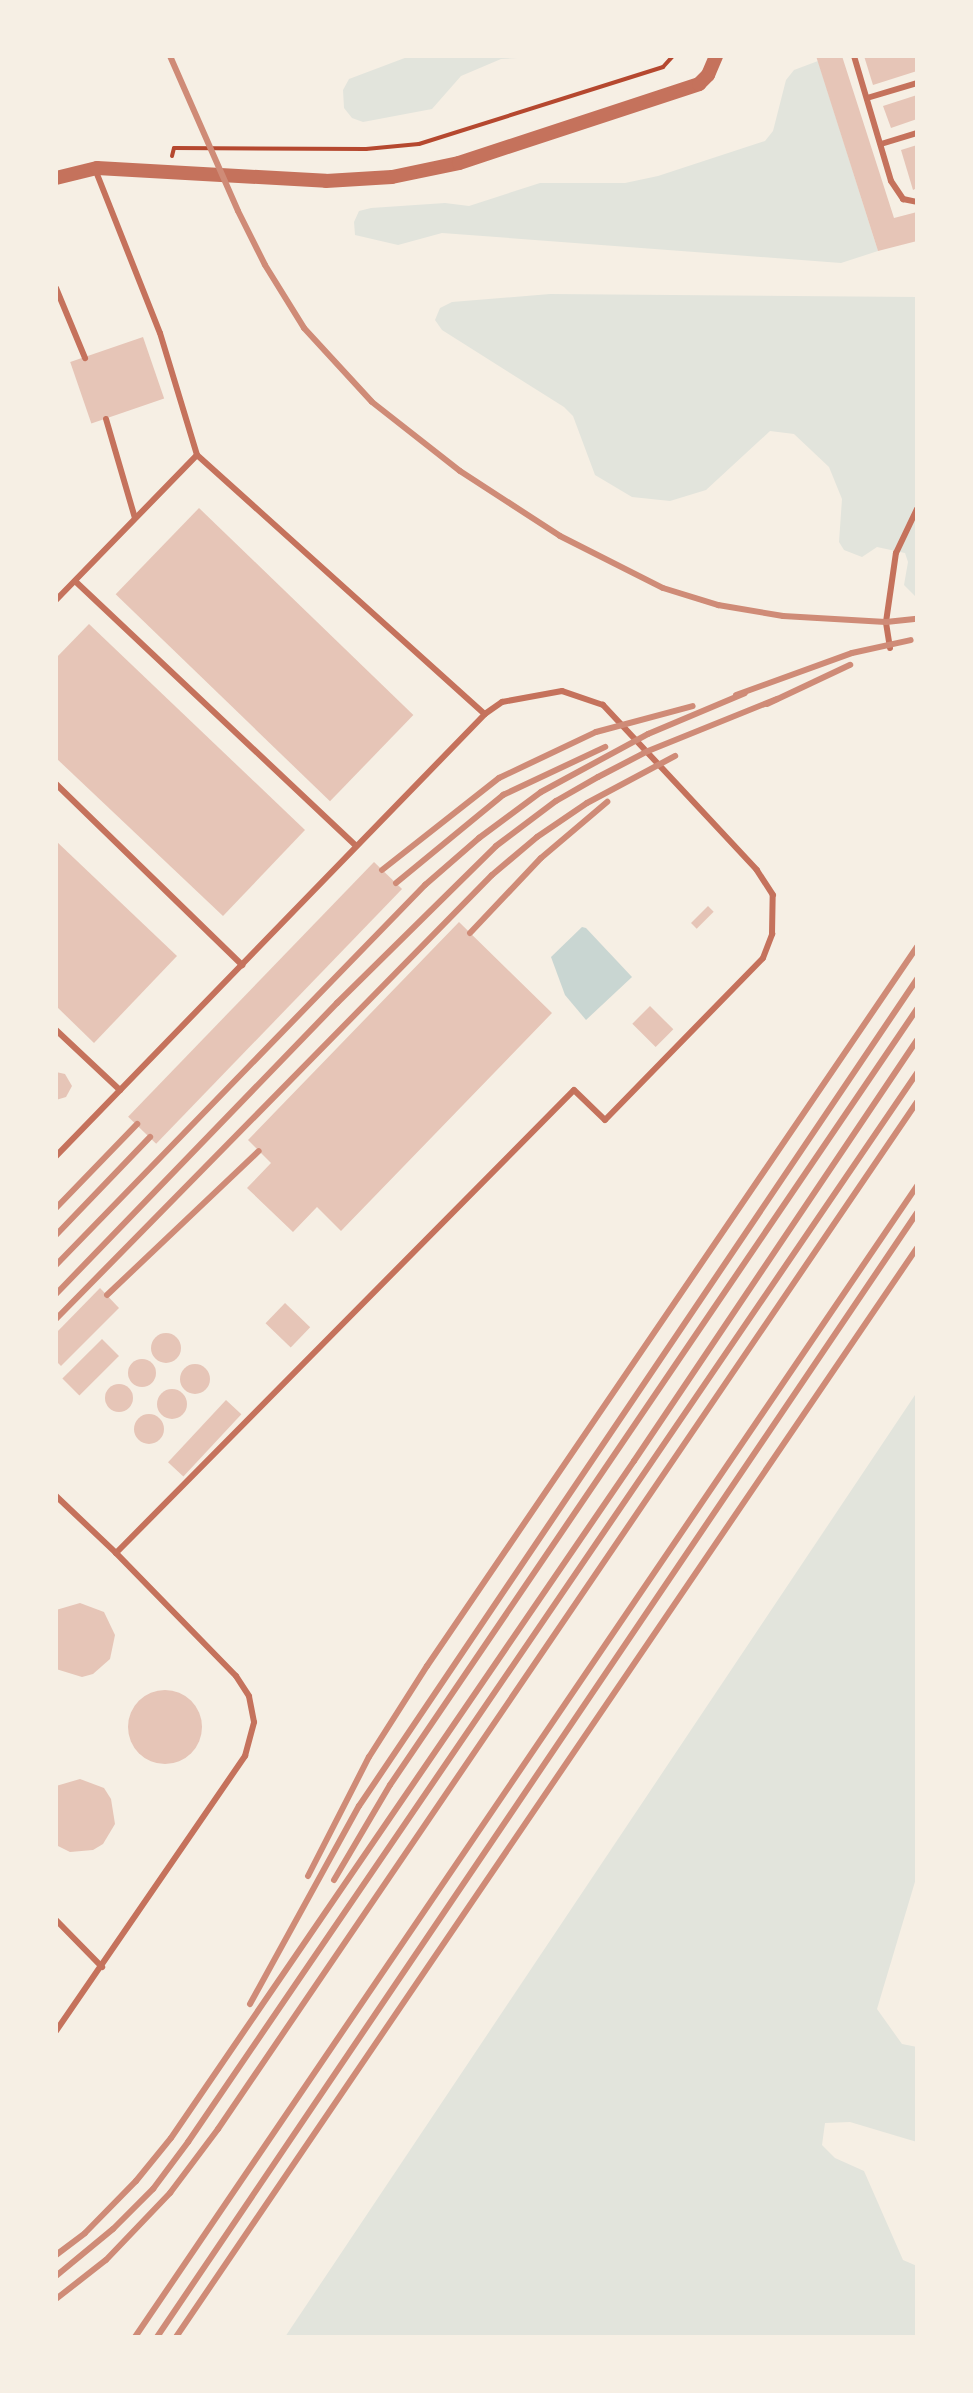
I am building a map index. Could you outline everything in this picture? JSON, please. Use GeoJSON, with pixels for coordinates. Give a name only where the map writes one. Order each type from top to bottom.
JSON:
{"type":"FeatureCollection","features":[{"type":"Feature","properties":{"kind":"street"},"geometry":{"type":"LineString","coordinates":[[56,178],[95,169],[326,181],[392,177],[459,163],[699,84],[708,75],[716,56]]}},
{"type":"Feature","properties":{"kind":"lane"},"geometry":{"type":"LineString","coordinates":[[854,56],[896,192],[903,199],[917,202]]}},
{"type":"Feature","properties":{"kind":"lane"},"geometry":{"type":"LineString","coordinates":[[867,98],[917,83]]}},
{"type":"Feature","properties":{"kind":"lane"},"geometry":{"type":"LineString","coordinates":[[881,144],[917,133]]}},
{"type":"Feature","properties":{"kind":"lane"},"geometry":{"type":"LineString","coordinates":[[95,169],[160,333],[197,455],[485,714]]}},
{"type":"Feature","properties":{"kind":"lane"},"geometry":{"type":"LineString","coordinates":[[56,288],[85,358]]}},
{"type":"Feature","properties":{"kind":"lane"},"geometry":{"type":"LineString","coordinates":[[106,419],[135,518]]}},
{"type":"Feature","properties":{"kind":"lane"},"geometry":{"type":"LineString","coordinates":[[56,600],[197,455]]}},
{"type":"Feature","properties":{"kind":"lane"},"geometry":{"type":"LineString","coordinates":[[890,648],[886,622],[896,553],[917,509]]}},
{"type":"Feature","properties":{"kind":"lane"},"geometry":{"type":"LineString","coordinates":[[75,581],[356,846]]}},
{"type":"Feature","properties":{"kind":"lane"},"geometry":{"type":"LineString","coordinates":[[56,1156],[485,714],[502,702],[562,691],[603,705],[757,870],[773,895],[772,934],[763,958],[605,1120],[574,1090],[116,1553]]}},
{"type":"Feature","properties":{"kind":"lane"},"geometry":{"type":"LineString","coordinates":[[56,784],[242,965]]}},
{"type":"Feature","properties":{"kind":"lane"},"geometry":{"type":"LineString","coordinates":[[56,1030],[120,1090]]}},
{"type":"Feature","properties":{"kind":"lane"},"geometry":{"type":"LineString","coordinates":[[56,2031],[245,1756],[254,1722],[249,1696],[236,1676],[57,1495]]}},
{"type":"Feature","properties":{"kind":"lane"},"geometry":{"type":"LineString","coordinates":[[56,1920],[102,1967]]}},
{"type":"Feature","properties":{"kind":"path"},"geometry":{"type":"LineString","coordinates":[[169,174],[174,148],[366,149],[419,144],[663,67],[673,56]]}},
{"type":"Feature","properties":{"kind":"shaded area"},"geometry":{"type":"Polygon","coordinates":[[[410,56],[555,56],[501,59],[461,76],[432,109],[363,122],[352,118],[344,108],[343,90],[349,79],[410,56]]]}},
{"type":"Feature","properties":{"kind":"shaded area"},"geometry":{"type":"Polygon","coordinates":[[[818,61],[878,251],[841,263],[442,233],[398,245],[355,235],[354,222],[359,211],[371,208],[445,203],[469,206],[540,183],[625,183],[658,176],[765,141],[773,131],[786,80],[794,70],[818,61]]]}},
{"type":"Feature","properties":{"kind":"shaded area"},"geometry":{"type":"Polygon","coordinates":[[[550,294],[917,297],[917,598],[904,585],[908,562],[905,553],[877,547],[862,557],[844,550],[839,542],[842,499],[829,467],[794,434],[770,431],[706,490],[670,501],[632,497],[595,475],[573,416],[564,407],[442,330],[435,320],[440,308],[452,302],[550,294]]]}},
{"type":"Feature","properties":{"kind":"shaded area"},"geometry":{"type":"Polygon","coordinates":[[[582,927],[632,977],[586,1020],[565,995],[551,957],[582,927]]]}},
{"type":"Feature","properties":{"kind":"shaded area"},"geometry":{"type":"Polygon","coordinates":[[[917,1392],[917,1875],[877,2009],[902,2044],[917,2047],[917,2142],[850,2122],[825,2123],[822,2145],[835,2158],[864,2171],[903,2260],[917,2266],[917,2337],[285,2337],[917,1392]]]}},
{"type":"Feature","properties":{"kind":"building"},"geometry":{"type":"Polygon","coordinates":[[[816,56],[842,56],[894,218],[917,212],[917,241],[878,251],[816,56]]]}},
{"type":"Feature","properties":{"kind":"building"},"geometry":{"type":"Polygon","coordinates":[[[864,56],[917,56],[917,71],[873,85],[864,56]]]}},
{"type":"Feature","properties":{"kind":"building"},"geometry":{"type":"Polygon","coordinates":[[[917,95],[917,119],[891,128],[883,106],[917,95]]]}},
{"type":"Feature","properties":{"kind":"building"},"geometry":{"type":"Polygon","coordinates":[[[917,145],[917,188],[913,190],[901,150],[917,145]]]}},
{"type":"Feature","properties":{"kind":"building"},"geometry":{"type":"Polygon","coordinates":[[[143,337],[164,398],[91,424],[70,362],[143,337]]]}},
{"type":"Feature","properties":{"kind":"building"},"geometry":{"type":"Polygon","coordinates":[[[199,508],[413,715],[330,801],[116,594],[199,508]]]}},
{"type":"Feature","properties":{"kind":"building"},"geometry":{"type":"Polygon","coordinates":[[[89,624],[305,830],[223,916],[56,758],[56,658],[89,624]]]}},
{"type":"Feature","properties":{"kind":"building"},"geometry":{"type":"Polygon","coordinates":[[[56,841],[177,956],[94,1043],[56,1006],[56,841]]]}},
{"type":"Feature","properties":{"kind":"building"},"geometry":{"type":"Polygon","coordinates":[[[374,862],[402,889],[156,1144],[128,1117],[374,862]]]}},
{"type":"Feature","properties":{"kind":"building"},"geometry":{"type":"Polygon","coordinates":[[[708,906],[714,912],[697,929],[691,923],[708,906]]]}},
{"type":"Feature","properties":{"kind":"building"},"geometry":{"type":"Polygon","coordinates":[[[459,922],[552,1013],[341,1231],[317,1207],[293,1232],[247,1188],[271,1163],[248,1140],[459,922]]]}},
{"type":"Feature","properties":{"kind":"building"},"geometry":{"type":"Polygon","coordinates":[[[650,1006],[673,1029],[656,1047],[632,1024],[650,1006]]]}},
{"type":"Feature","properties":{"kind":"building"},"geometry":{"type":"Polygon","coordinates":[[[56,1072],[65,1074],[72,1086],[66,1097],[56,1100],[56,1072]]]}},
{"type":"Feature","properties":{"kind":"building"},"geometry":{"type":"Polygon","coordinates":[[[100,1288],[119,1308],[61,1366],[56,1361],[56,1333],[100,1288]]]}},
{"type":"Feature","properties":{"kind":"building"},"geometry":{"type":"Polygon","coordinates":[[[285,1303],[310,1327],[291,1347],[266,1323],[285,1303]]]}},
{"type":"Feature","properties":{"kind":"building"},"geometry":{"type":"Polygon","coordinates":[[[166,1333],[176,1338],[181,1348],[176,1358],[166,1363],[156,1358],[151,1348],[156,1338],[166,1333]]]}},
{"type":"Feature","properties":{"kind":"building"},"geometry":{"type":"Polygon","coordinates":[[[102,1339],[119,1356],[79,1396],[62,1379],[102,1339]]]}},
{"type":"Feature","properties":{"kind":"building"},"geometry":{"type":"Polygon","coordinates":[[[142,1359],[152,1363],[156,1373],[152,1383],[142,1387],[132,1383],[128,1373],[132,1363],[142,1359]]]}},
{"type":"Feature","properties":{"kind":"building"},"geometry":{"type":"Polygon","coordinates":[[[195,1364],[205,1369],[210,1379],[205,1389],[195,1394],[185,1389],[180,1379],[185,1369],[195,1364]]]}},
{"type":"Feature","properties":{"kind":"building"},"geometry":{"type":"Polygon","coordinates":[[[119,1384],[129,1388],[133,1398],[129,1408],[119,1412],[109,1408],[105,1398],[109,1388],[119,1384]]]}},
{"type":"Feature","properties":{"kind":"building"},"geometry":{"type":"Polygon","coordinates":[[[172,1389],[182,1394],[187,1404],[182,1414],[172,1419],[162,1414],[157,1404],[162,1394],[172,1389]]]}},
{"type":"Feature","properties":{"kind":"building"},"geometry":{"type":"Polygon","coordinates":[[[226,1400],[241,1414],[183,1476],[168,1462],[226,1400]]]}},
{"type":"Feature","properties":{"kind":"building"},"geometry":{"type":"Polygon","coordinates":[[[149,1414],[159,1419],[164,1429],[159,1439],[149,1444],[139,1439],[134,1429],[139,1419],[149,1414]]]}},
{"type":"Feature","properties":{"kind":"building"},"geometry":{"type":"Polygon","coordinates":[[[80,1603],[104,1612],[115,1635],[110,1659],[93,1674],[82,1677],[56,1669],[56,1610],[80,1603]]]}},
{"type":"Feature","properties":{"kind":"building"},"geometry":{"type":"Polygon","coordinates":[[[165,1690],[179,1693],[191,1701],[199,1713],[202,1727],[199,1741],[191,1753],[179,1761],[165,1764],[151,1761],[139,1753],[131,1741],[128,1727],[131,1713],[139,1701],[151,1693],[165,1690]]]}},
{"type":"Feature","properties":{"kind":"building"},"geometry":{"type":"Polygon","coordinates":[[[80,1779],[104,1788],[111,1799],[115,1824],[103,1844],[93,1850],[70,1852],[56,1845],[56,1786],[80,1779]]]}},
{"type":"Feature","properties":{"kind":"railway"},"geometry":{"type":"LineString","coordinates":[[170,56],[238,211],[265,265],[304,328],[372,402],[460,471],[560,536],[663,588],[718,605],[783,616],[886,622],[917,619]]}},
{"type":"Feature","properties":{"kind":"railway"},"geometry":{"type":"LineString","coordinates":[[736,695],[852,653],[911,640]]}},
{"type":"Feature","properties":{"kind":"railway"},"geometry":{"type":"LineString","coordinates":[[767,704],[850,665]]}},
{"type":"Feature","properties":{"kind":"railway"},"geometry":{"type":"LineString","coordinates":[[56,1265],[425,885],[479,838],[541,792],[648,734],[745,693]]}},
{"type":"Feature","properties":{"kind":"railway"},"geometry":{"type":"LineString","coordinates":[[56,1294],[337,1003],[496,846],[556,801],[598,777],[648,751],[777,699]]}},
{"type":"Feature","properties":{"kind":"railway"},"geometry":{"type":"LineString","coordinates":[[382,870],[499,778],[596,732],[693,706]]}},
{"type":"Feature","properties":{"kind":"railway"},"geometry":{"type":"LineString","coordinates":[[396,883],[503,795],[605,747]]}},
{"type":"Feature","properties":{"kind":"railway"},"geometry":{"type":"LineString","coordinates":[[56,1319],[492,875],[537,837],[587,803],[675,756]]}},
{"type":"Feature","properties":{"kind":"railway"},"geometry":{"type":"LineString","coordinates":[[470,933],[541,858],[607,802]]}},
{"type":"Feature","properties":{"kind":"railway"},"geometry":{"type":"LineString","coordinates":[[308,1876],[369,1757],[427,1666],[917,947]]}},
{"type":"Feature","properties":{"kind":"railway"},"geometry":{"type":"LineString","coordinates":[[250,2004],[359,1806],[917,979]]}},
{"type":"Feature","properties":{"kind":"railway"},"geometry":{"type":"LineString","coordinates":[[334,1880],[390,1785],[917,1009]]}},
{"type":"Feature","properties":{"kind":"railway"},"geometry":{"type":"LineString","coordinates":[[56,2255],[85,2233],[136,2181],[171,2138],[634,1461],[917,1040]]}},
{"type":"Feature","properties":{"kind":"railway"},"geometry":{"type":"LineString","coordinates":[[56,2276],[113,2229],[153,2189],[188,2142],[917,1073]]}},
{"type":"Feature","properties":{"kind":"railway"},"geometry":{"type":"LineString","coordinates":[[56,2299],[106,2260],[170,2193],[218,2129],[917,1102]]}},
{"type":"Feature","properties":{"kind":"railway"},"geometry":{"type":"LineString","coordinates":[[56,1208],[137,1124]]}},
{"type":"Feature","properties":{"kind":"railway"},"geometry":{"type":"LineString","coordinates":[[56,1235],[150,1137]]}},
{"type":"Feature","properties":{"kind":"railway"},"geometry":{"type":"LineString","coordinates":[[107,1295],[259,1151]]}},
{"type":"Feature","properties":{"kind":"railway"},"geometry":{"type":"LineString","coordinates":[[135,2337],[917,1186]]}},
{"type":"Feature","properties":{"kind":"railway"},"geometry":{"type":"LineString","coordinates":[[157,2337],[917,1213]]}},
{"type":"Feature","properties":{"kind":"railway"},"geometry":{"type":"LineString","coordinates":[[176,2337],[917,1248]]}}]}
